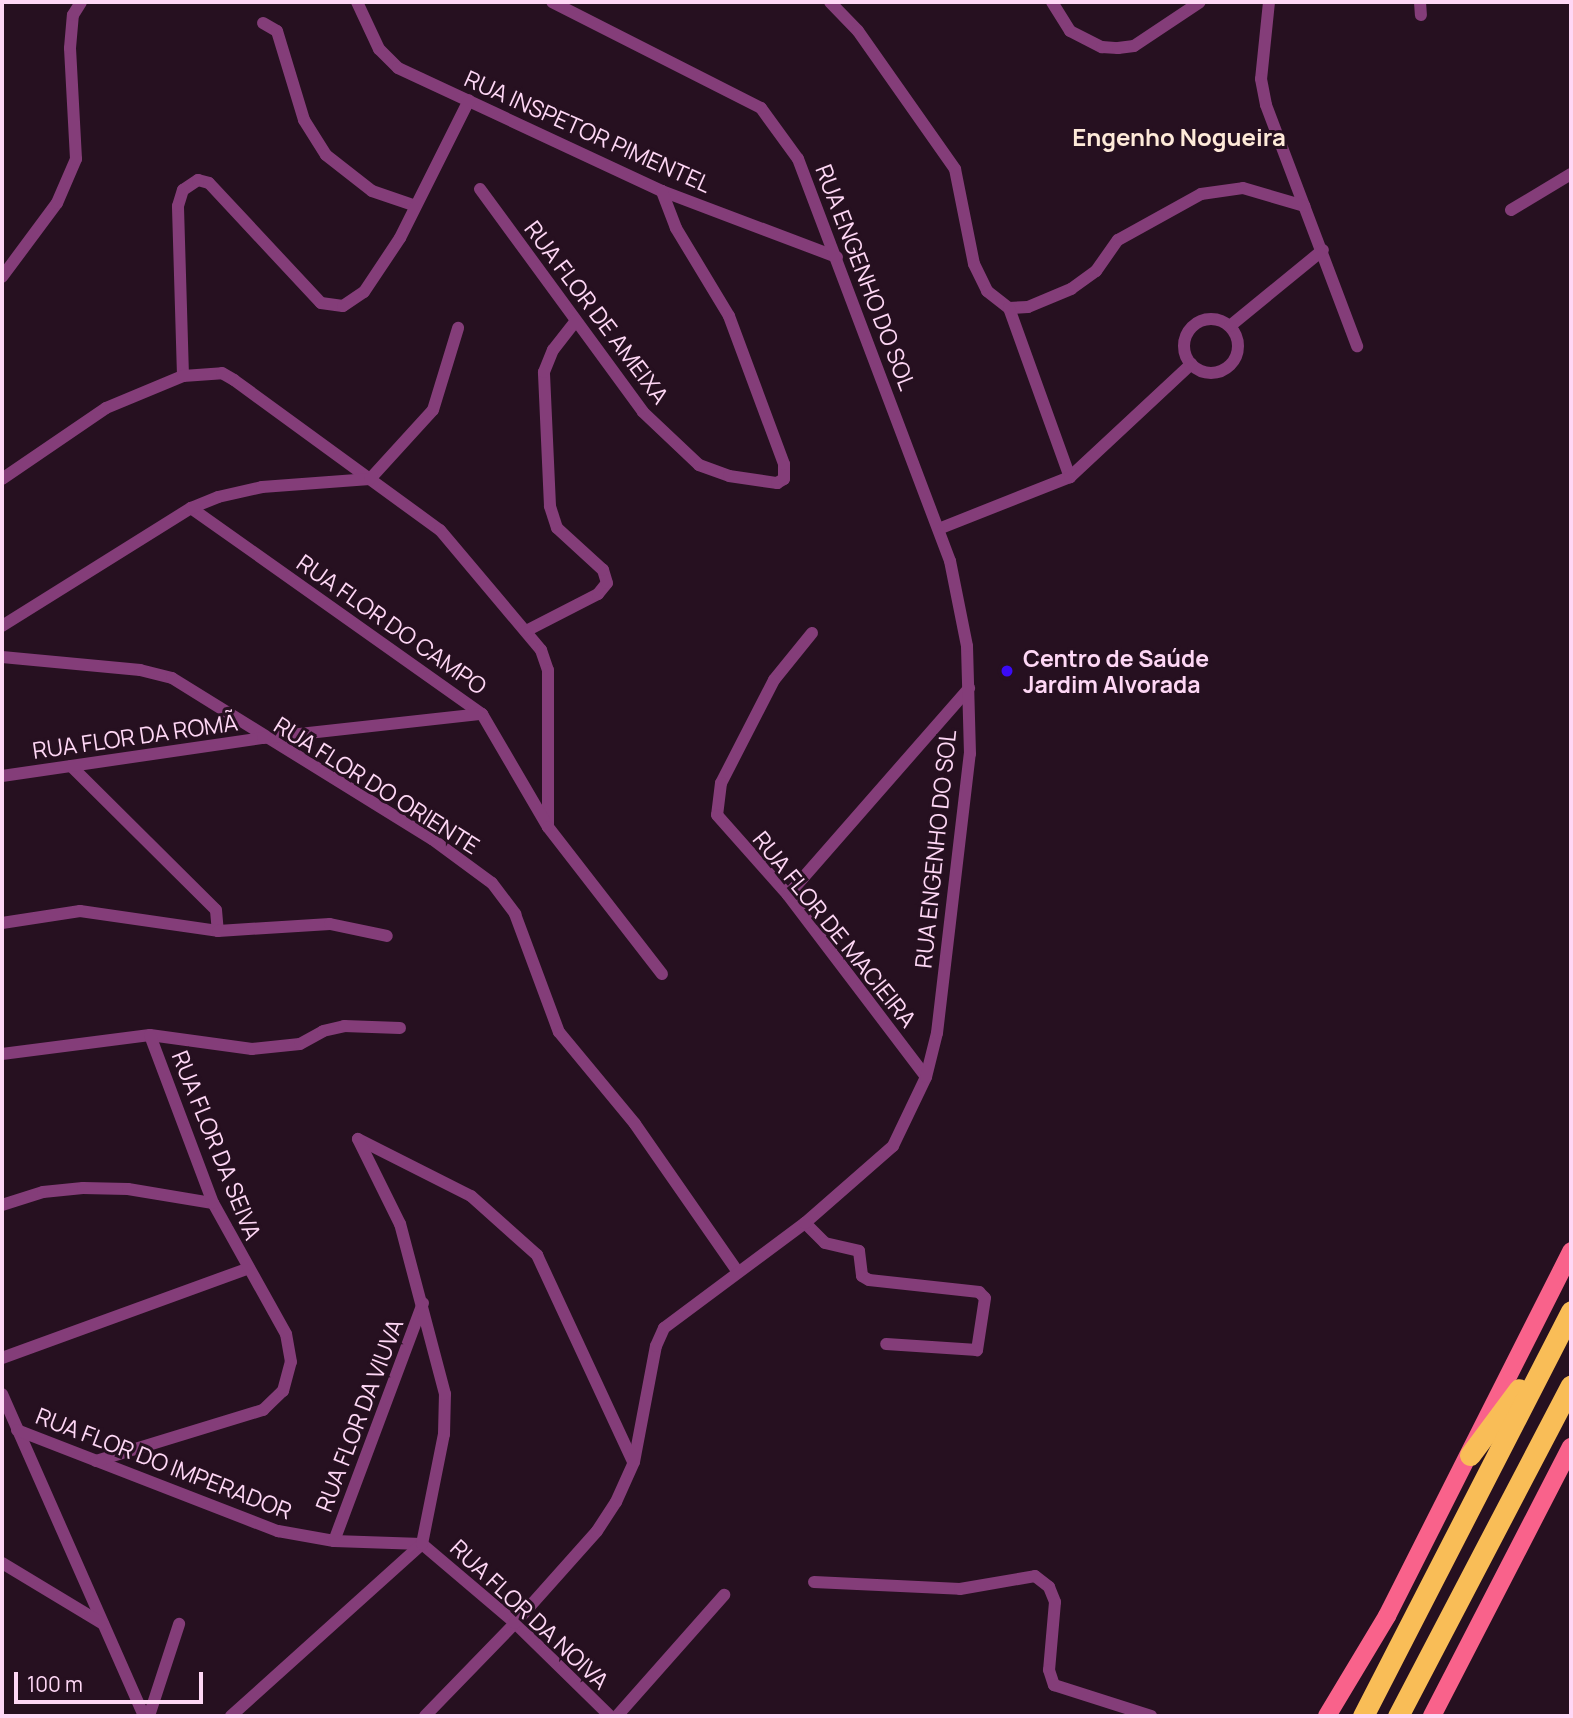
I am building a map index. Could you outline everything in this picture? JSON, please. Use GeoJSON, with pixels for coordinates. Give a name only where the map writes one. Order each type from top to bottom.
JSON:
{"type":"FeatureCollection","features":[{"type":"Feature","properties":{"kind":"highway"},"geometry":{"type":"LineString","coordinates":[[1363,1716],[1571,1311]]}},
{"type":"Feature","properties":{"kind":"highway"},"geometry":{"type":"LineString","coordinates":[[1470,1455],[1556,1339]]}},
{"type":"Feature","properties":{"kind":"highway"},"geometry":{"type":"LineString","coordinates":[[1398,1716],[1571,1385]]}},
{"type":"Feature","properties":{"kind":"main road"},"geometry":{"type":"LineString","coordinates":[[1327,1716],[1387,1615],[1571,1251]]}},
{"type":"Feature","properties":{"kind":"main road"},"geometry":{"type":"LineString","coordinates":[[1432,1716],[1571,1447]]}},
{"type":"Feature","properties":{"kind":"street"},"geometry":{"type":"LineString","coordinates":[[2,277],[57,203],[76,159],[70,48],[73,15],[81,2]]}},
{"type":"Feature","properties":{"kind":"street","name":"RUA INSPETOR PIMENTEL"},"geometry":{"type":"LineString","coordinates":[[357,2],[379,49],[398,68],[662,191],[837,257]]}},
{"type":"Feature","properties":{"kind":"street","name":"RUA ENGENHO DO SOL"},"geometry":{"type":"LineString","coordinates":[[425,1716],[515,1623],[597,1531],[634,1462],[660,1336],[737,1271],[805,1223],[893,1146],[926,1077],[937,1033],[970,754],[969,688],[961,601],[941,528],[798,159],[761,108],[552,2]]}},
{"type":"Feature","properties":{"kind":"street"},"geometry":{"type":"LineString","coordinates":[[830,2],[858,32],[955,169],[974,264],[987,291],[1009,308],[1070,477]]}},
{"type":"Feature","properties":{"kind":"street"},"geometry":{"type":"LineString","coordinates":[[1052,2],[1070,32],[1102,47],[1134,46],[1200,2]]}},
{"type":"Feature","properties":{"kind":"street"},"geometry":{"type":"LineString","coordinates":[[1269,2],[1261,79],[1304,206],[1323,250],[1357,346]]}},
{"type":"Feature","properties":{"kind":"street"},"geometry":{"type":"LineString","coordinates":[[263,23],[277,31],[304,120],[326,155],[372,191],[416,206]]}},
{"type":"Feature","properties":{"kind":"street"},"geometry":{"type":"LineString","coordinates":[[183,376],[178,206],[183,190],[190,184],[204,181],[220,193],[321,303],[330,307],[353,302],[364,292],[416,206],[469,100]]}},
{"type":"Feature","properties":{"kind":"street"},"geometry":{"type":"LineString","coordinates":[[1511,210],[1571,174]]}},
{"type":"Feature","properties":{"kind":"street"},"geometry":{"type":"LineString","coordinates":[[1009,308],[1028,307],[1071,289],[1096,271],[1118,240],[1201,194],[1242,188],[1304,206]]}},
{"type":"Feature","properties":{"kind":"street","name":"RUA FLOR DE AMEIXA"},"geometry":{"type":"LineString","coordinates":[[480,189],[643,412],[699,465],[729,477],[777,483],[784,479],[784,464],[729,316],[676,228],[662,191]]}},
{"type":"Feature","properties":{"kind":"street"},"geometry":{"type":"LineString","coordinates":[[1230,326],[1323,250]]}},
{"type":"Feature","properties":{"kind":"street"},"geometry":{"type":"LineString","coordinates":[[1213,318],[1230,326],[1239,342],[1228,367],[1207,373],[1191,364],[1185,339],[1195,323],[1213,318]]}},
{"type":"Feature","properties":{"kind":"street"},"geometry":{"type":"LineString","coordinates":[[526,631],[598,594],[607,583],[603,569],[557,528],[550,506],[544,372],[553,350],[576,321]]}},
{"type":"Feature","properties":{"kind":"street"},"geometry":{"type":"LineString","coordinates":[[2,626],[191,508],[241,490],[370,479],[433,410],[458,327]]}},
{"type":"Feature","properties":{"kind":"street"},"geometry":{"type":"LineString","coordinates":[[941,528],[1070,477],[1191,364]]}},
{"type":"Feature","properties":{"kind":"street"},"geometry":{"type":"LineString","coordinates":[[2,479],[106,408],[183,376],[222,373],[440,530],[526,631],[548,670],[548,827]]}},
{"type":"Feature","properties":{"kind":"street","name":"RUA FLOR DO CAMPO"},"geometry":{"type":"LineString","coordinates":[[191,508],[482,714],[548,827],[662,974]]}},
{"type":"Feature","properties":{"kind":"street","name":"RUA FLOR DE MACIEIRA"},"geometry":{"type":"LineString","coordinates":[[812,633],[774,680],[721,783],[716,805],[720,820],[788,895],[926,1077]]}},
{"type":"Feature","properties":{"kind":"street","name":"RUA FLOR DO ORIENTE"},"geometry":{"type":"LineString","coordinates":[[2,657],[140,670],[172,678],[263,738],[432,839],[507,898],[559,1032],[635,1124],[737,1271]]}},
{"type":"Feature","properties":{"kind":"street"},"geometry":{"type":"LineString","coordinates":[[788,895],[969,688]]}},
{"type":"Feature","properties":{"kind":"street","name":"RUA FLOR DA ROMÃ"},"geometry":{"type":"LineString","coordinates":[[2,776],[263,738],[482,714]]}},
{"type":"Feature","properties":{"kind":"street"},"geometry":{"type":"LineString","coordinates":[[71,766],[216,910],[218,932]]}},
{"type":"Feature","properties":{"kind":"street"},"geometry":{"type":"LineString","coordinates":[[2,923],[80,911],[218,932],[330,924],[387,936]]}},
{"type":"Feature","properties":{"kind":"street"},"geometry":{"type":"LineString","coordinates":[[2,1054],[149,1034],[252,1049],[300,1044],[323,1031],[344,1026],[400,1028]]}},
{"type":"Feature","properties":{"kind":"street","name":"RUA FLOR DA SEIVA"},"geometry":{"type":"LineString","coordinates":[[96,1461],[243,1419],[275,1402],[288,1377],[291,1348],[246,1269],[213,1203],[149,1034]]}},
{"type":"Feature","properties":{"kind":"street"},"geometry":{"type":"LineString","coordinates":[[231,1716],[422,1544],[446,1415],[443,1378],[400,1224],[358,1139],[471,1196],[537,1255],[634,1462]]}},
{"type":"Feature","properties":{"kind":"street"},"geometry":{"type":"LineString","coordinates":[[2,1205],[43,1192],[83,1188],[128,1189],[213,1203]]}},
{"type":"Feature","properties":{"kind":"street"},"geometry":{"type":"LineString","coordinates":[[805,1223],[825,1242],[859,1251],[862,1276],[869,1280],[979,1292],[985,1298],[976,1350],[886,1344]]}},
{"type":"Feature","properties":{"kind":"street"},"geometry":{"type":"LineString","coordinates":[[2,1358],[246,1269]]}},
{"type":"Feature","properties":{"kind":"street","name":"RUA FLOR DA VIUVA"},"geometry":{"type":"LineString","coordinates":[[334,1541],[423,1303]]}},
{"type":"Feature","properties":{"kind":"street"},"geometry":{"type":"LineString","coordinates":[[2,1394],[103,1624],[147,1716]]}},
{"type":"Feature","properties":{"kind":"street","name":"RUA FLOR DO IMPERADOR"},"geometry":{"type":"LineString","coordinates":[[17,1430],[278,1531],[334,1541],[422,1544]]}},
{"type":"Feature","properties":{"kind":"street","name":"RUA FLOR DA NOIVA"},"geometry":{"type":"LineString","coordinates":[[422,1544],[515,1623],[610,1716]]}},
{"type":"Feature","properties":{"kind":"street"},"geometry":{"type":"LineString","coordinates":[[4,1567],[103,1624]]}},
{"type":"Feature","properties":{"kind":"street"},"geometry":{"type":"LineString","coordinates":[[814,1582],[960,1589],[1035,1576],[1049,1587],[1055,1602],[1049,1670],[1055,1685],[1151,1716]]}},
{"type":"Feature","properties":{"kind":"street"},"geometry":{"type":"LineString","coordinates":[[617,1716],[724,1595]]}},
{"type":"Feature","properties":{"kind":"street"},"geometry":{"type":"LineString","coordinates":[[147,1716],[178,1625]]}},
{"type":"Feature","properties":{"kind":"place","name":"Centro de Saúde Jardim Alvorada"},"geometry":{"type":"Point","coordinates":[1007,671]}},
{"type":"Feature","properties":{"kind":"district","name":"Engenho Nogueira"},"geometry":{"type":"Point","coordinates":[1179,137]}}]}
